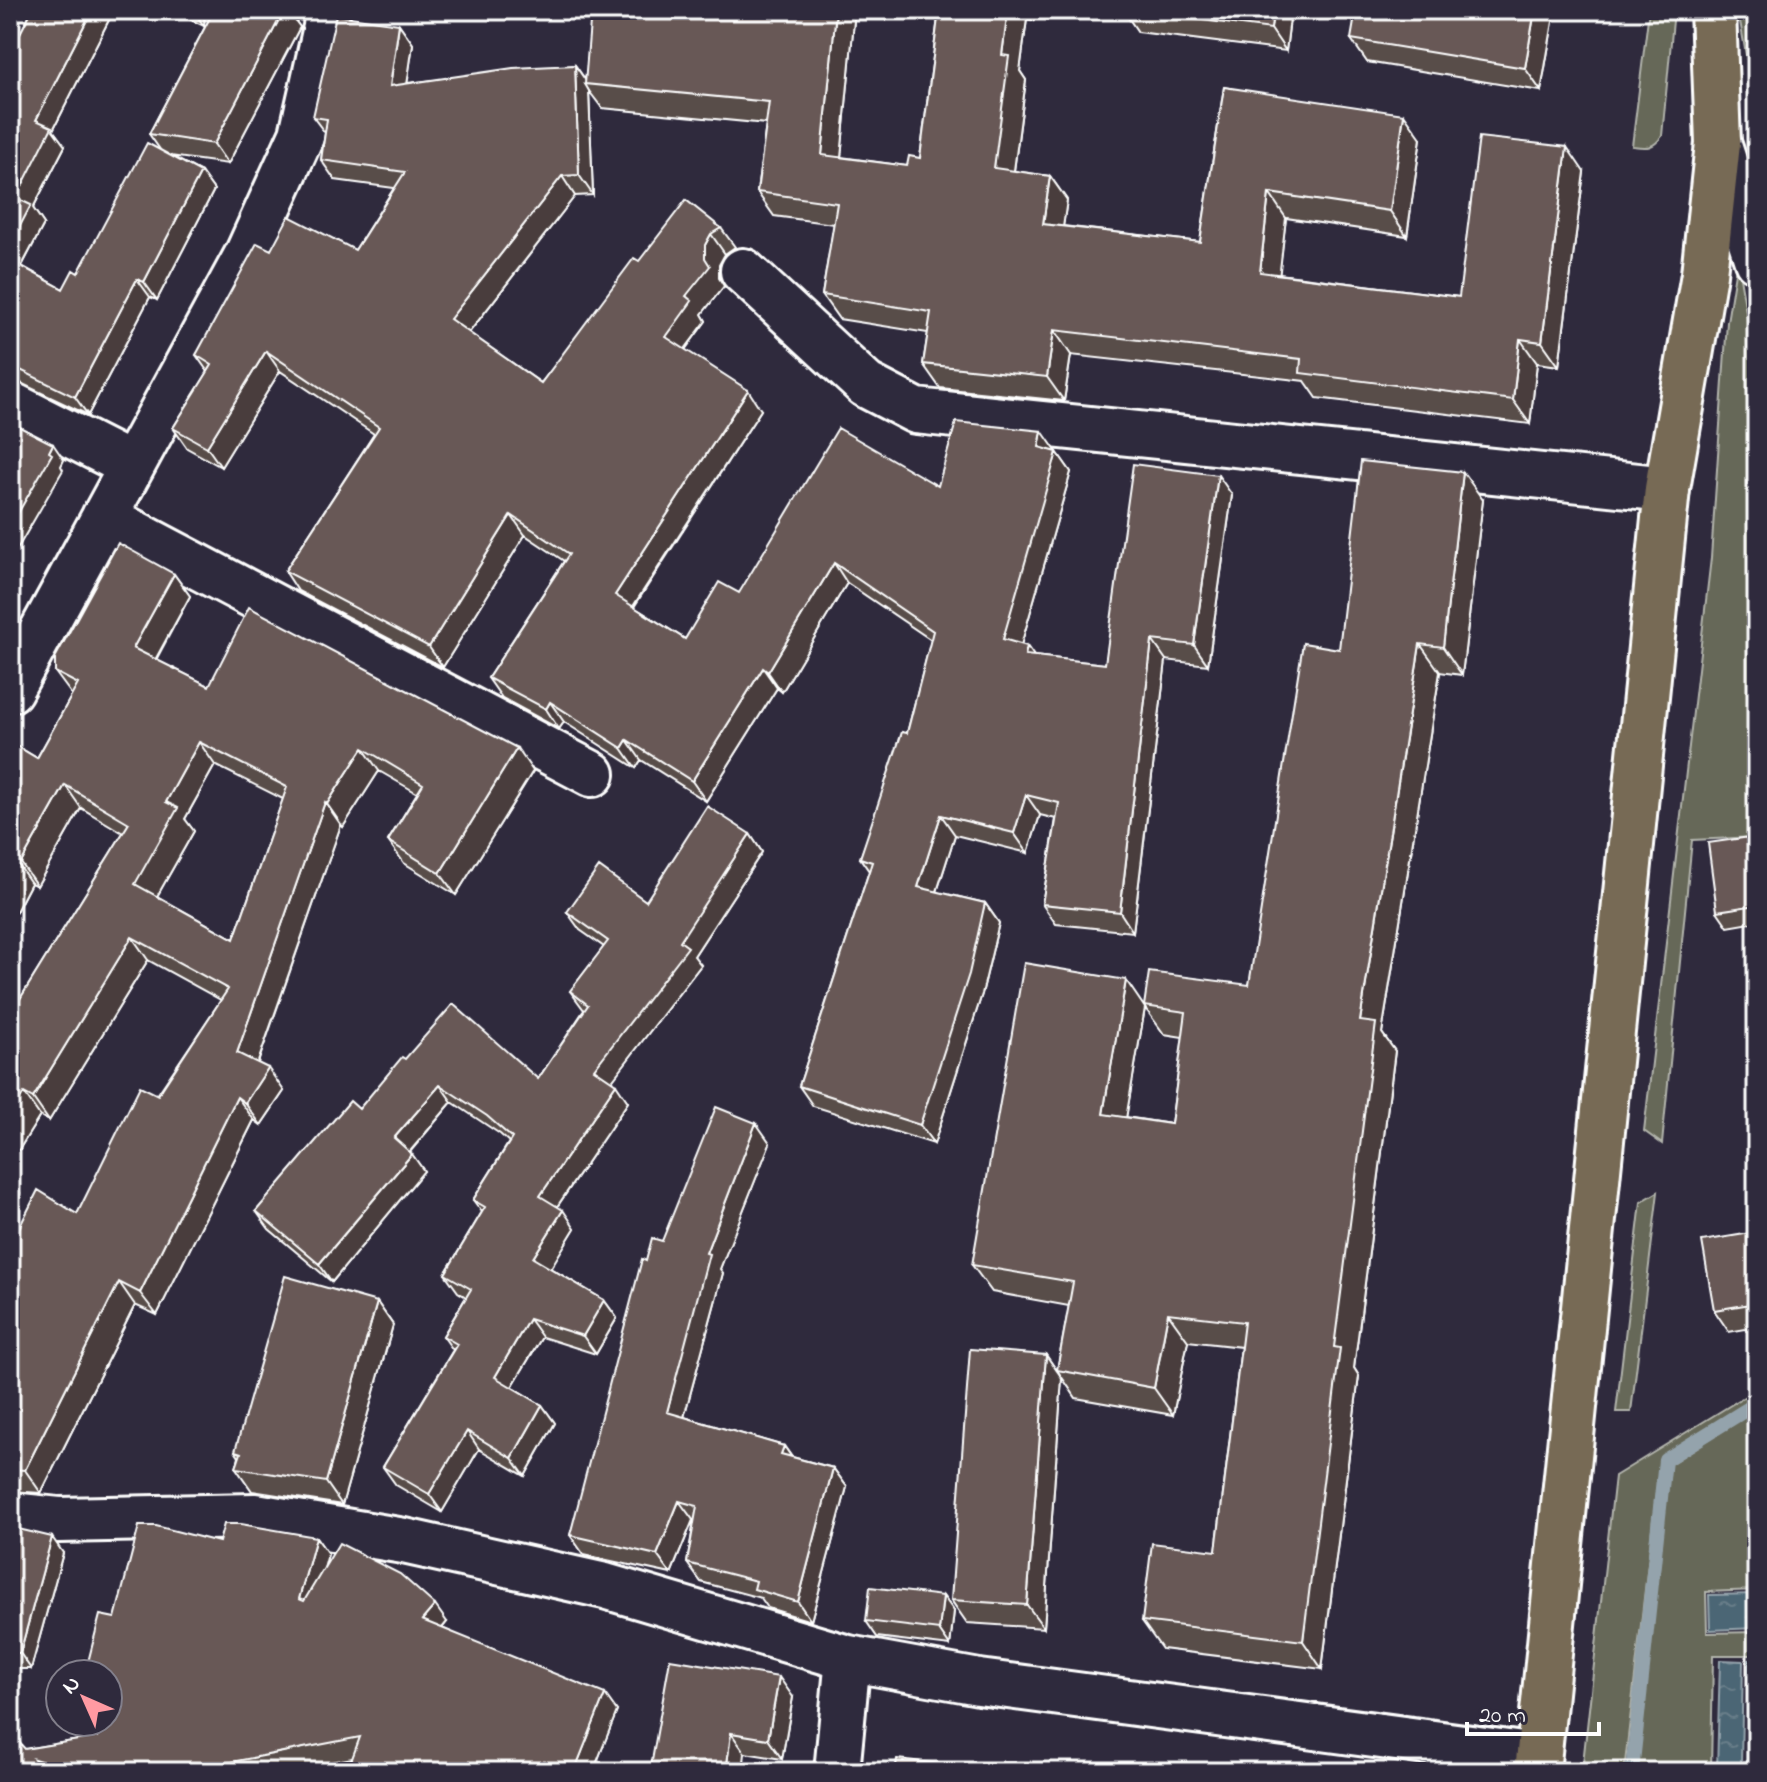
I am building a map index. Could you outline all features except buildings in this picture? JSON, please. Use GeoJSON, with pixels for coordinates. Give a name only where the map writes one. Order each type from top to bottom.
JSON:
{"type":"FeatureCollection","features":[{"type":"Feature","properties":{"kind":"main road"},"geometry":{"type":"LineString","coordinates":[[1537,1764],[1667,489],[1704,274],[1718,143],[1713,10]]}},
{"type":"Feature","properties":{"kind":"street"},"geometry":{"type":"LineString","coordinates":[[10,690],[247,255],[302,134],[327,10]]}},
{"type":"Feature","properties":{"kind":"street"},"geometry":{"type":"LineString","coordinates":[[1718,143],[1757,260]]}},
{"type":"Feature","properties":{"kind":"street"},"geometry":{"type":"LineString","coordinates":[[743,271],[866,385],[916,411],[1667,489]]}},
{"type":"Feature","properties":{"kind":"street"},"geometry":{"type":"LineString","coordinates":[[10,404],[132,466]]}},
{"type":"Feature","properties":{"kind":"street"},"geometry":{"type":"LineString","coordinates":[[104,517],[592,774]]}},
{"type":"Feature","properties":{"kind":"street"},"geometry":{"type":"LineString","coordinates":[[10,1515],[59,1520],[255,1516],[404,1541],[605,1586],[848,1658],[979,1682],[1537,1764]]}},
{"type":"Feature","properties":{"kind":"street"},"geometry":{"type":"LineString","coordinates":[[837,1772],[848,1658]]}},
{"type":"Feature","properties":{"kind":"green space"},"geometry":{"type":"Polygon","coordinates":[[[1649,10],[1674,10],[1662,136],[1653,145],[1642,147],[1632,146],[1649,10]]]}},
{"type":"Feature","properties":{"kind":"green space"},"geometry":{"type":"Polygon","coordinates":[[[1738,10],[1757,10],[1757,116],[1738,10]]]}},
{"type":"Feature","properties":{"kind":"green space"},"geometry":{"type":"Polygon","coordinates":[[[1737,260],[1757,375],[1757,837],[1692,840],[1662,1144],[1644,1131],[1711,558],[1727,322],[1737,260]]]}},
{"type":"Feature","properties":{"kind":"green space"},"geometry":{"type":"Polygon","coordinates":[[[1658,1192],[1631,1412],[1616,1412],[1641,1202],[1658,1192]]]}},
{"type":"Feature","properties":{"kind":"green space"},"geometry":{"type":"Polygon","coordinates":[[[1757,1389],[1757,1398],[1660,1459],[1624,1772],[1582,1772],[1615,1476],[1757,1389]]]}},
{"type":"Feature","properties":{"kind":"green space"},"geometry":{"type":"Polygon","coordinates":[[[1757,1409],[1757,1590],[1706,1592],[1707,1633],[1757,1632],[1757,1655],[1713,1655],[1711,1772],[1636,1772],[1670,1464],[1757,1409]]]}},
{"type":"Feature","properties":{"kind":"water"},"geometry":{"type":"Polygon","coordinates":[[[1757,1594],[1757,1628],[1710,1630],[1709,1595],[1757,1594]]]}},
{"type":"Feature","properties":{"kind":"water"},"geometry":{"type":"Polygon","coordinates":[[[1720,1660],[1743,1661],[1741,1762],[1747,1761],[1749,1660],[1757,1660],[1757,1771],[1717,1771],[1720,1660]]]}},
{"type":"Feature","properties":{"kind":"waterway"},"geometry":{"type":"LineString","coordinates":[[1632,1772],[1665,1460],[1757,1403]]}}]}
